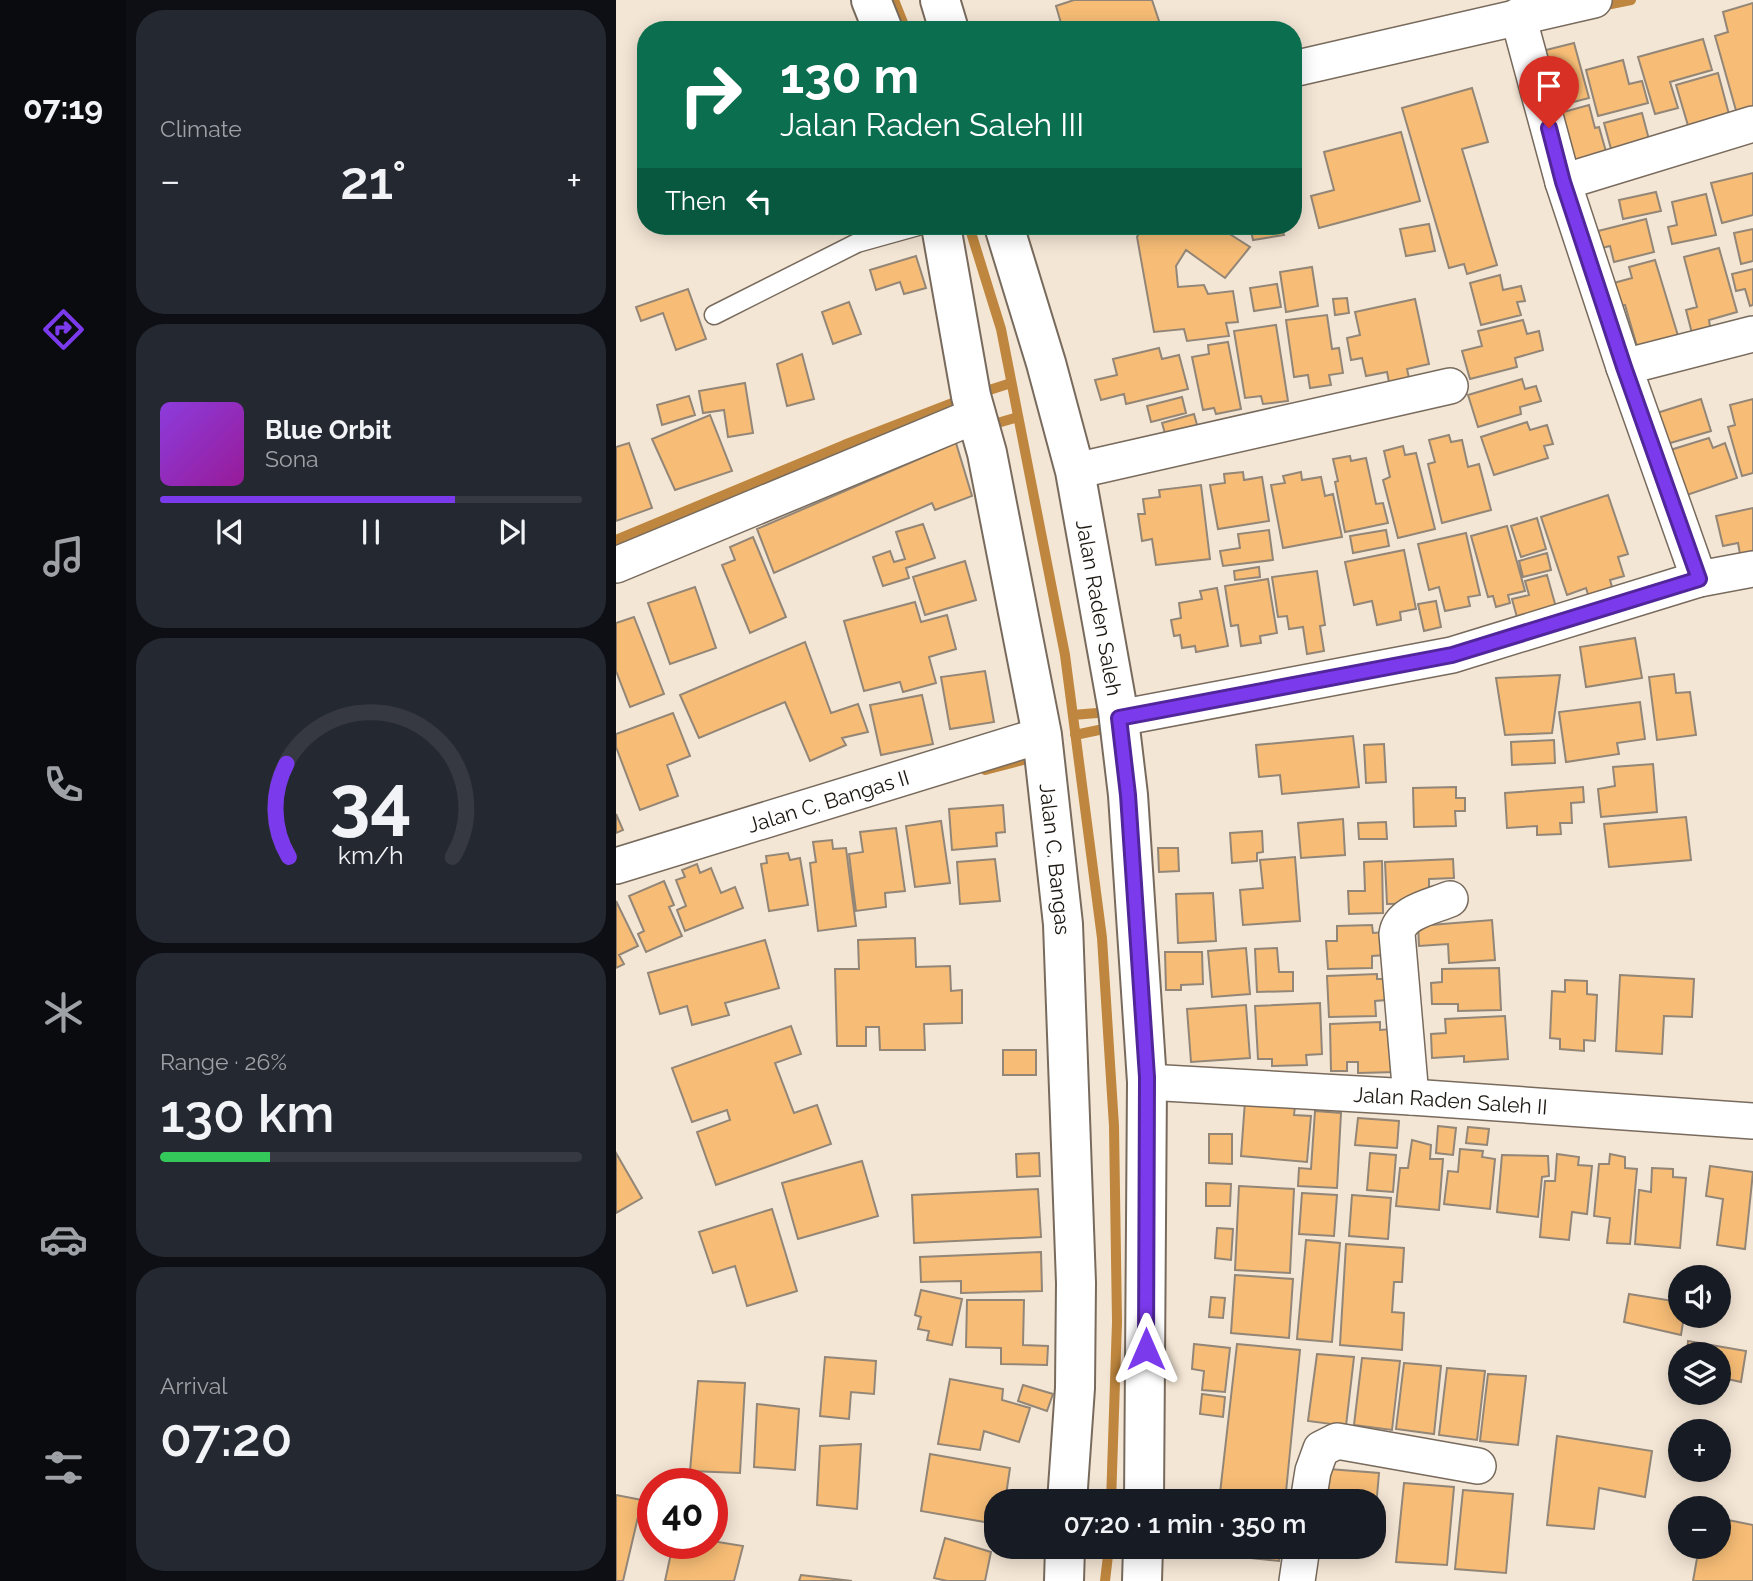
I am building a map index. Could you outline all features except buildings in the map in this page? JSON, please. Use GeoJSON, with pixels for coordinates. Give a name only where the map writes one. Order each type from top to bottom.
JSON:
{"type":"FeatureCollection","features":[{"type":"Feature","properties":{"kind":"street"},"geometry":{"type":"LineString","coordinates":[[871,0],[879,21]]}},
{"type":"Feature","properties":{"kind":"street"},"geometry":{"type":"LineString","coordinates":[[940,0],[946,21]]}},
{"type":"Feature","properties":{"kind":"street"},"geometry":{"type":"LineString","coordinates":[[1302,67],[1594,0]]}},
{"type":"Feature","properties":{"kind":"street"},"geometry":{"type":"LineString","coordinates":[[1518,16],[1563,182],[1624,367],[1699,579]]}},
{"type":"Feature","properties":{"kind":"street"},"geometry":{"type":"LineString","coordinates":[[1563,182],[1753,124]]}},
{"type":"Feature","properties":{"kind":"street","name":"Jalan C. Bangas"},"geometry":{"type":"LineString","coordinates":[[943,235],[971,396],[987,453],[1042,735],[1063,924],[1076,1283],[1075,1388],[1068,1489]]}},
{"type":"Feature","properties":{"kind":"street","name":"Jalan Raden Saleh"},"geometry":{"type":"LineString","coordinates":[[1007,235],[1046,363],[1074,471],[1119,718],[1128,795],[1147,1092],[1144,1489]]}},
{"type":"Feature","properties":{"kind":"street"},"geometry":{"type":"LineString","coordinates":[[1624,367],[1753,334]]}},
{"type":"Feature","properties":{"kind":"street"},"geometry":{"type":"LineString","coordinates":[[1074,471],[1450,386]]}},
{"type":"Feature","properties":{"kind":"street"},"geometry":{"type":"LineString","coordinates":[[616,565],[977,415]]}},
{"type":"Feature","properties":{"kind":"street"},"geometry":{"type":"LineString","coordinates":[[1119,718],[1452,655],[1699,579],[1753,569]]}},
{"type":"Feature","properties":{"kind":"street","name":"Jalan C. Bangas II"},"geometry":{"type":"LineString","coordinates":[[616,866],[1042,735]]}},
{"type":"Feature","properties":{"kind":"street"},"geometry":{"type":"LineString","coordinates":[[1411,1097],[1398,925],[1404,918],[1450,899]]}},
{"type":"Feature","properties":{"kind":"street","name":"Jalan Raden Saleh II"},"geometry":{"type":"LineString","coordinates":[[1147,1092],[1411,1097],[1753,1121]]}},
{"type":"Feature","properties":{"kind":"street"},"geometry":{"type":"LineString","coordinates":[[1310,1489],[1321,1449],[1337,1441],[1478,1466]]}},
{"type":"Feature","properties":{"kind":"street"},"geometry":{"type":"LineString","coordinates":[[1064,1581],[1065,1559]]}},
{"type":"Feature","properties":{"kind":"street"},"geometry":{"type":"LineString","coordinates":[[1142,1581],[1143,1559]]}},
{"type":"Feature","properties":{"kind":"street"},"geometry":{"type":"LineString","coordinates":[[1297,1581],[1300,1559]]}},
{"type":"Feature","properties":{"kind":"lane"},"geometry":{"type":"LineString","coordinates":[[714,315],[857,243],[886,235]]}},
{"type":"Feature","properties":{"kind":"waterway"},"geometry":{"type":"LineString","coordinates":[[894,0],[902,21]]}},
{"type":"Feature","properties":{"kind":"waterway"},"geometry":{"type":"LineString","coordinates":[[1601,6],[1631,0]]}},
{"type":"Feature","properties":{"kind":"waterway"},"geometry":{"type":"LineString","coordinates":[[972,235],[1001,329],[1065,655],[1102,938],[1114,1126],[1117,1322],[1111,1489]]}},
{"type":"Feature","properties":{"kind":"waterway"},"geometry":{"type":"LineString","coordinates":[[977,394],[1011,383]]}},
{"type":"Feature","properties":{"kind":"waterway"},"geometry":{"type":"LineString","coordinates":[[616,540],[844,445],[963,399]]}},
{"type":"Feature","properties":{"kind":"waterway"},"geometry":{"type":"LineString","coordinates":[[987,426],[1018,417]]}},
{"type":"Feature","properties":{"kind":"waterway"},"geometry":{"type":"LineString","coordinates":[[1073,715],[1109,712]]}},
{"type":"Feature","properties":{"kind":"waterway"},"geometry":{"type":"LineString","coordinates":[[1075,735],[1113,727]]}},
{"type":"Feature","properties":{"kind":"waterway"},"geometry":{"type":"LineString","coordinates":[[985,770],[1038,756]]}},
{"type":"Feature","properties":{"kind":"waterway"},"geometry":{"type":"LineString","coordinates":[[1105,1581],[1108,1559]]}},
{"type":"Feature","properties":{"kind":"route"},"geometry":{"type":"LineString","coordinates":[[1146,1349],[1147,1077],[1128,795],[1119,718],[1452,655],[1699,579],[1624,367],[1563,182],[1549,128]]}}]}
